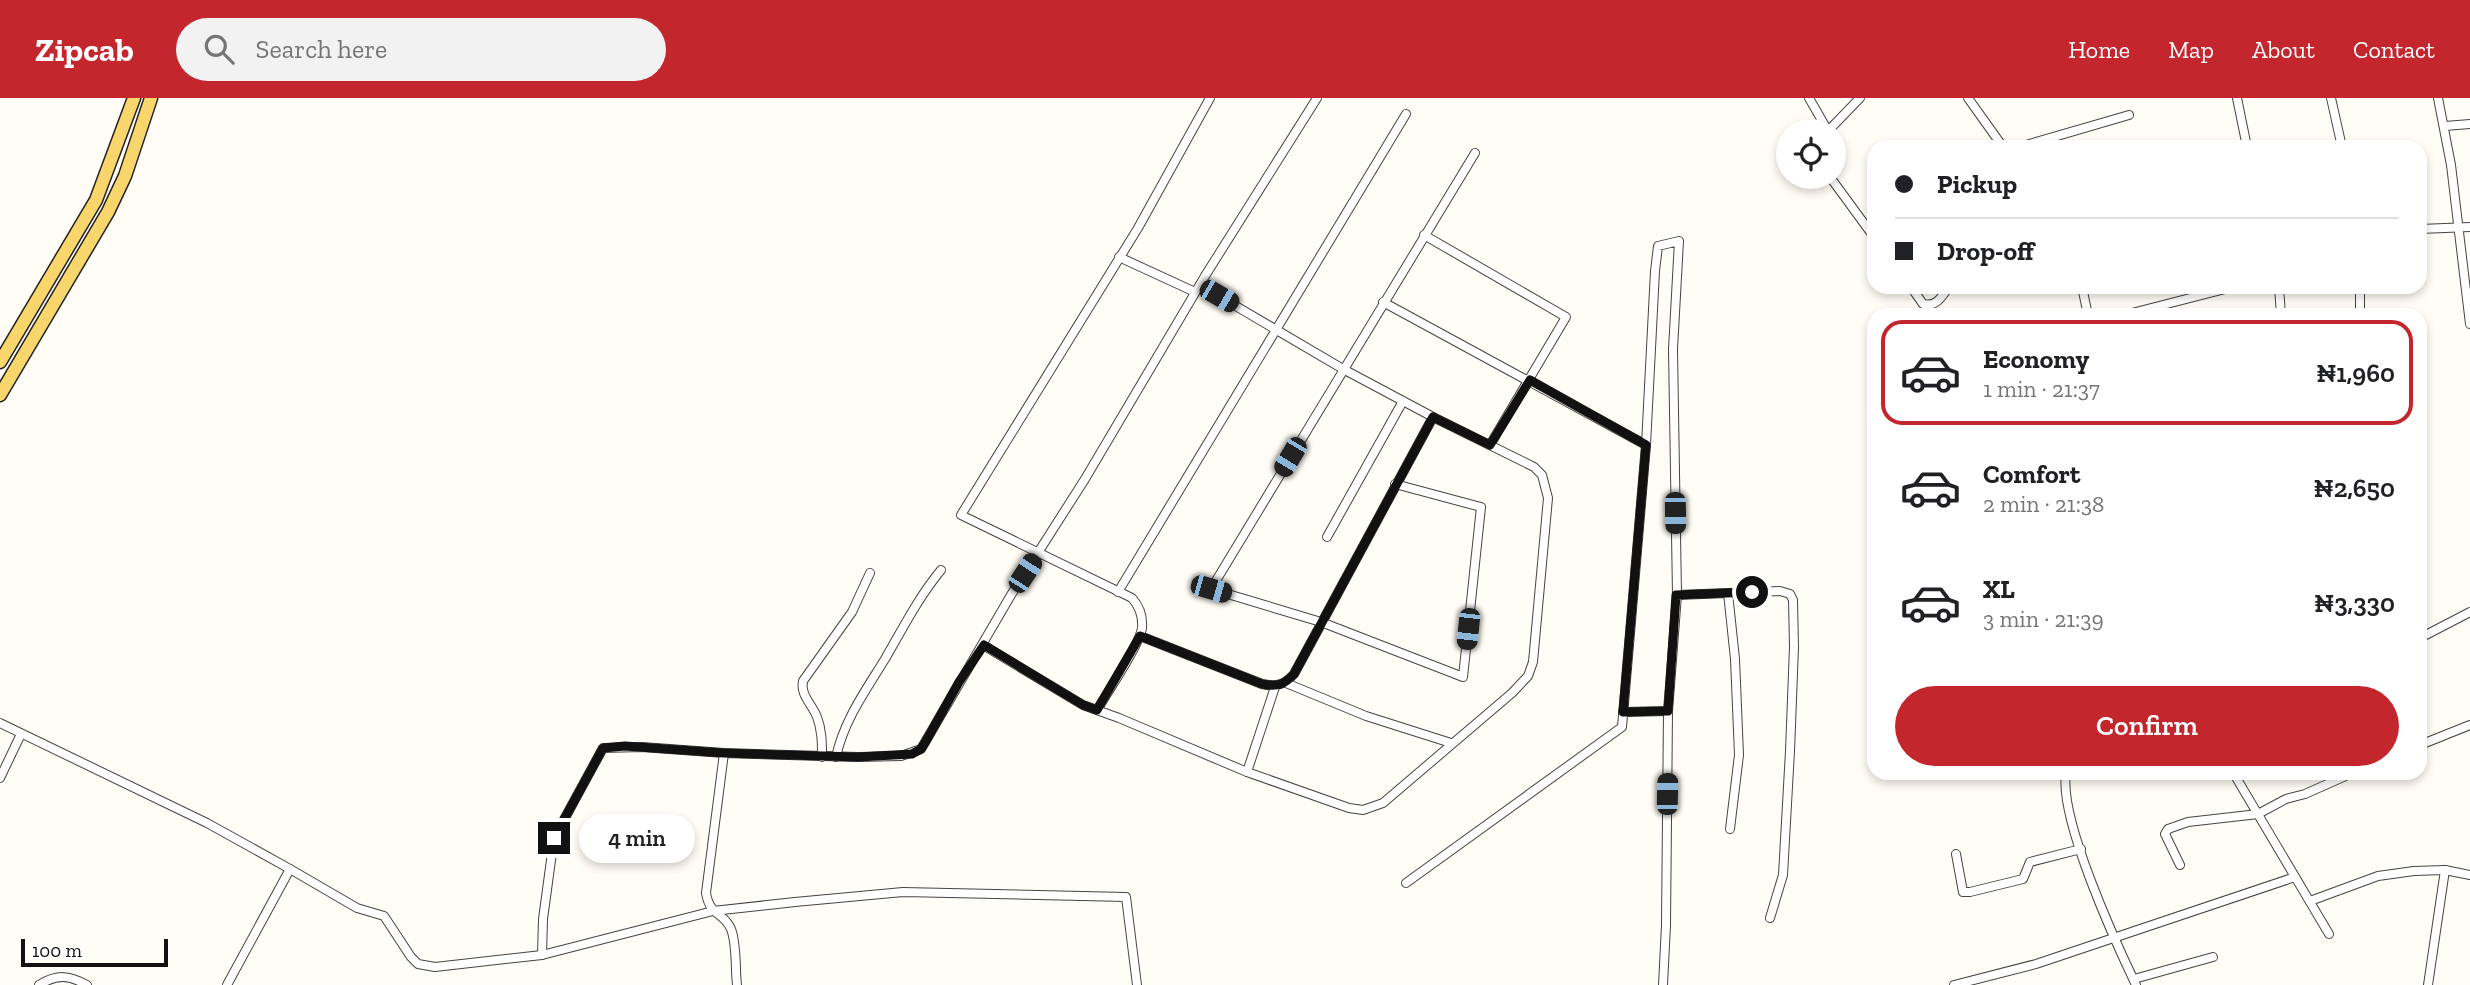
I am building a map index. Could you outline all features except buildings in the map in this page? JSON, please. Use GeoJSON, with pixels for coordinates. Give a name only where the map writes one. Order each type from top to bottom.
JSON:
{"type":"FeatureCollection","features":[{"type":"Feature","properties":{"kind":"main road"},"geometry":{"type":"LineString","coordinates":[[0,362],[96,200],[134,98]]}},
{"type":"Feature","properties":{"kind":"main road"},"geometry":{"type":"LineString","coordinates":[[0,395],[94,236],[125,176],[151,98]]}},
{"type":"Feature","properties":{"kind":"main road"},"geometry":{"type":"LineString","coordinates":[[78,229],[94,236]]}},
{"type":"Feature","properties":{"kind":"street"},"geometry":{"type":"LineString","coordinates":[[1097,710],[1140,636],[1142,616],[1139,606],[1132,598],[961,515],[1119,257],[1210,98]]}},
{"type":"Feature","properties":{"kind":"street"},"geometry":{"type":"LineString","coordinates":[[541,955],[544,905],[554,838],[603,748],[642,747],[822,757],[901,756],[921,749],[1198,288],[1317,98]]}},
{"type":"Feature","properties":{"kind":"street"},"geometry":{"type":"LineString","coordinates":[[1809,98],[1821,119]]}},
{"type":"Feature","properties":{"kind":"street"},"geometry":{"type":"LineString","coordinates":[[1840,119],[1860,98]]}},
{"type":"Feature","properties":{"kind":"street"},"geometry":{"type":"LineString","coordinates":[[1968,98],[1998,140]]}},
{"type":"Feature","properties":{"kind":"street"},"geometry":{"type":"LineString","coordinates":[[2237,98],[2246,140]]}},
{"type":"Feature","properties":{"kind":"street"},"geometry":{"type":"LineString","coordinates":[[2332,98],[2341,140]]}},
{"type":"Feature","properties":{"kind":"street"},"geometry":{"type":"LineString","coordinates":[[2438,98],[2445,126],[2470,324]]}},
{"type":"Feature","properties":{"kind":"street"},"geometry":{"type":"LineString","coordinates":[[1118,592],[1406,114]]}},
{"type":"Feature","properties":{"kind":"street"},"geometry":{"type":"LineString","coordinates":[[2043,140],[2129,115]]}},
{"type":"Feature","properties":{"kind":"street"},"geometry":{"type":"LineString","coordinates":[[2445,126],[2470,124]]}},
{"type":"Feature","properties":{"kind":"street"},"geometry":{"type":"LineString","coordinates":[[1395,484],[1481,507],[1463,677],[1321,622],[1211,589],[1475,153]]}},
{"type":"Feature","properties":{"kind":"street"},"geometry":{"type":"LineString","coordinates":[[1839,189],[1867,227]]}},
{"type":"Feature","properties":{"kind":"street"},"geometry":{"type":"LineString","coordinates":[[2427,229],[2470,227]]}},
{"type":"Feature","properties":{"kind":"street"},"geometry":{"type":"LineString","coordinates":[[1424,235],[1566,317],[1490,445]]}},
{"type":"Feature","properties":{"kind":"street"},"geometry":{"type":"LineString","coordinates":[[1406,883],[1622,727],[1646,445],[1655,271],[1658,246],[1679,241],[1673,349],[1676,595],[1668,711],[1663,985]]}},
{"type":"Feature","properties":{"kind":"street"},"geometry":{"type":"LineString","coordinates":[[984,645],[1083,705],[1247,772],[1349,808],[1363,810],[1383,803],[1528,676],[1536,646],[1548,498],[1542,475],[1534,467],[1433,417],[1198,288],[1119,257]]}},
{"type":"Feature","properties":{"kind":"street"},"geometry":{"type":"LineString","coordinates":[[1916,294],[1923,304],[1930,306],[1937,303],[1944,294]]}},
{"type":"Feature","properties":{"kind":"street"},"geometry":{"type":"LineString","coordinates":[[2159,308],[2209,294]]}},
{"type":"Feature","properties":{"kind":"street"},"geometry":{"type":"LineString","coordinates":[[1383,302],[1646,445]]}},
{"type":"Feature","properties":{"kind":"street"},"geometry":{"type":"LineString","coordinates":[[1327,537],[1403,401]]}},
{"type":"Feature","properties":{"kind":"street"},"geometry":{"type":"LineString","coordinates":[[1140,636],[1250,680],[1275,687],[1286,683],[1294,674],[1433,417]]}},
{"type":"Feature","properties":{"kind":"street"},"geometry":{"type":"LineString","coordinates":[[836,757],[840,740],[853,711],[921,596],[941,570]]}},
{"type":"Feature","properties":{"kind":"street"},"geometry":{"type":"LineString","coordinates":[[822,757],[820,726],[812,706],[803,694],[803,681],[852,612],[870,573]]}},
{"type":"Feature","properties":{"kind":"street"},"geometry":{"type":"LineString","coordinates":[[1676,595],[1780,591],[1790,594],[1793,600],[1792,712],[1783,875],[1770,918]]}},
{"type":"Feature","properties":{"kind":"street"},"geometry":{"type":"LineString","coordinates":[[1728,593],[1735,659],[1739,755],[1730,829]]}},
{"type":"Feature","properties":{"kind":"street"},"geometry":{"type":"LineString","coordinates":[[2427,634],[2470,612]]}},
{"type":"Feature","properties":{"kind":"street"},"geometry":{"type":"LineString","coordinates":[[1286,683],[1366,716],[1451,743]]}},
{"type":"Feature","properties":{"kind":"street"},"geometry":{"type":"LineString","coordinates":[[1247,772],[1275,687]]}},
{"type":"Feature","properties":{"kind":"street"},"geometry":{"type":"LineString","coordinates":[[1623,712],[1668,711]]}},
{"type":"Feature","properties":{"kind":"street"},"geometry":{"type":"LineString","coordinates":[[0,723],[207,823],[357,908],[384,916],[411,957],[425,967],[449,967],[541,955],[713,911],[903,892],[1126,897],[1137,985]]}},
{"type":"Feature","properties":{"kind":"street"},"geometry":{"type":"LineString","coordinates":[[2427,742],[2470,725]]}},
{"type":"Feature","properties":{"kind":"street"},"geometry":{"type":"LineString","coordinates":[[0,778],[21,734]]}},
{"type":"Feature","properties":{"kind":"street"},"geometry":{"type":"LineString","coordinates":[[724,753],[706,893],[708,904],[727,922],[731,930],[737,985]]}},
{"type":"Feature","properties":{"kind":"street"},"geometry":{"type":"LineString","coordinates":[[2066,780],[2067,797],[2081,849],[2135,982],[2213,957]]}},
{"type":"Feature","properties":{"kind":"street"},"geometry":{"type":"LineString","coordinates":[[2238,780],[2329,934]]}},
{"type":"Feature","properties":{"kind":"street"},"geometry":{"type":"LineString","coordinates":[[2180,866],[2165,834],[2168,829],[2188,822],[2258,814],[2286,799],[2336,780]]}},
{"type":"Feature","properties":{"kind":"street"},"geometry":{"type":"LineString","coordinates":[[1956,855],[1963,892],[1970,892],[2023,879],[2030,862],[2081,849]]}},
{"type":"Feature","properties":{"kind":"street"},"geometry":{"type":"LineString","coordinates":[[228,985],[290,869]]}},
{"type":"Feature","properties":{"kind":"street"},"geometry":{"type":"LineString","coordinates":[[2310,901],[2378,876],[2445,870],[2470,875]]}},
{"type":"Feature","properties":{"kind":"street"},"geometry":{"type":"LineString","coordinates":[[2428,985],[2445,870]]}},
{"type":"Feature","properties":{"kind":"street"},"geometry":{"type":"LineString","coordinates":[[1954,985],[2036,964],[2116,939],[2295,877]]}},
{"type":"Feature","properties":{"kind":"street"},"geometry":{"type":"LineString","coordinates":[[39,985],[63,975],[87,985]]}},
{"type":"Feature","properties":{"kind":"route"},"geometry":{"type":"LineString","coordinates":[[554,838],[603,748],[625,746],[822,757],[912,754],[921,749],[959,682],[984,645],[1083,705],[1097,710],[1140,636],[1262,684],[1275,687],[1286,683],[1294,674],[1433,417],[1490,445],[1530,380],[1646,445],[1623,712],[1668,711],[1676,595],[1752,592]]}}]}
